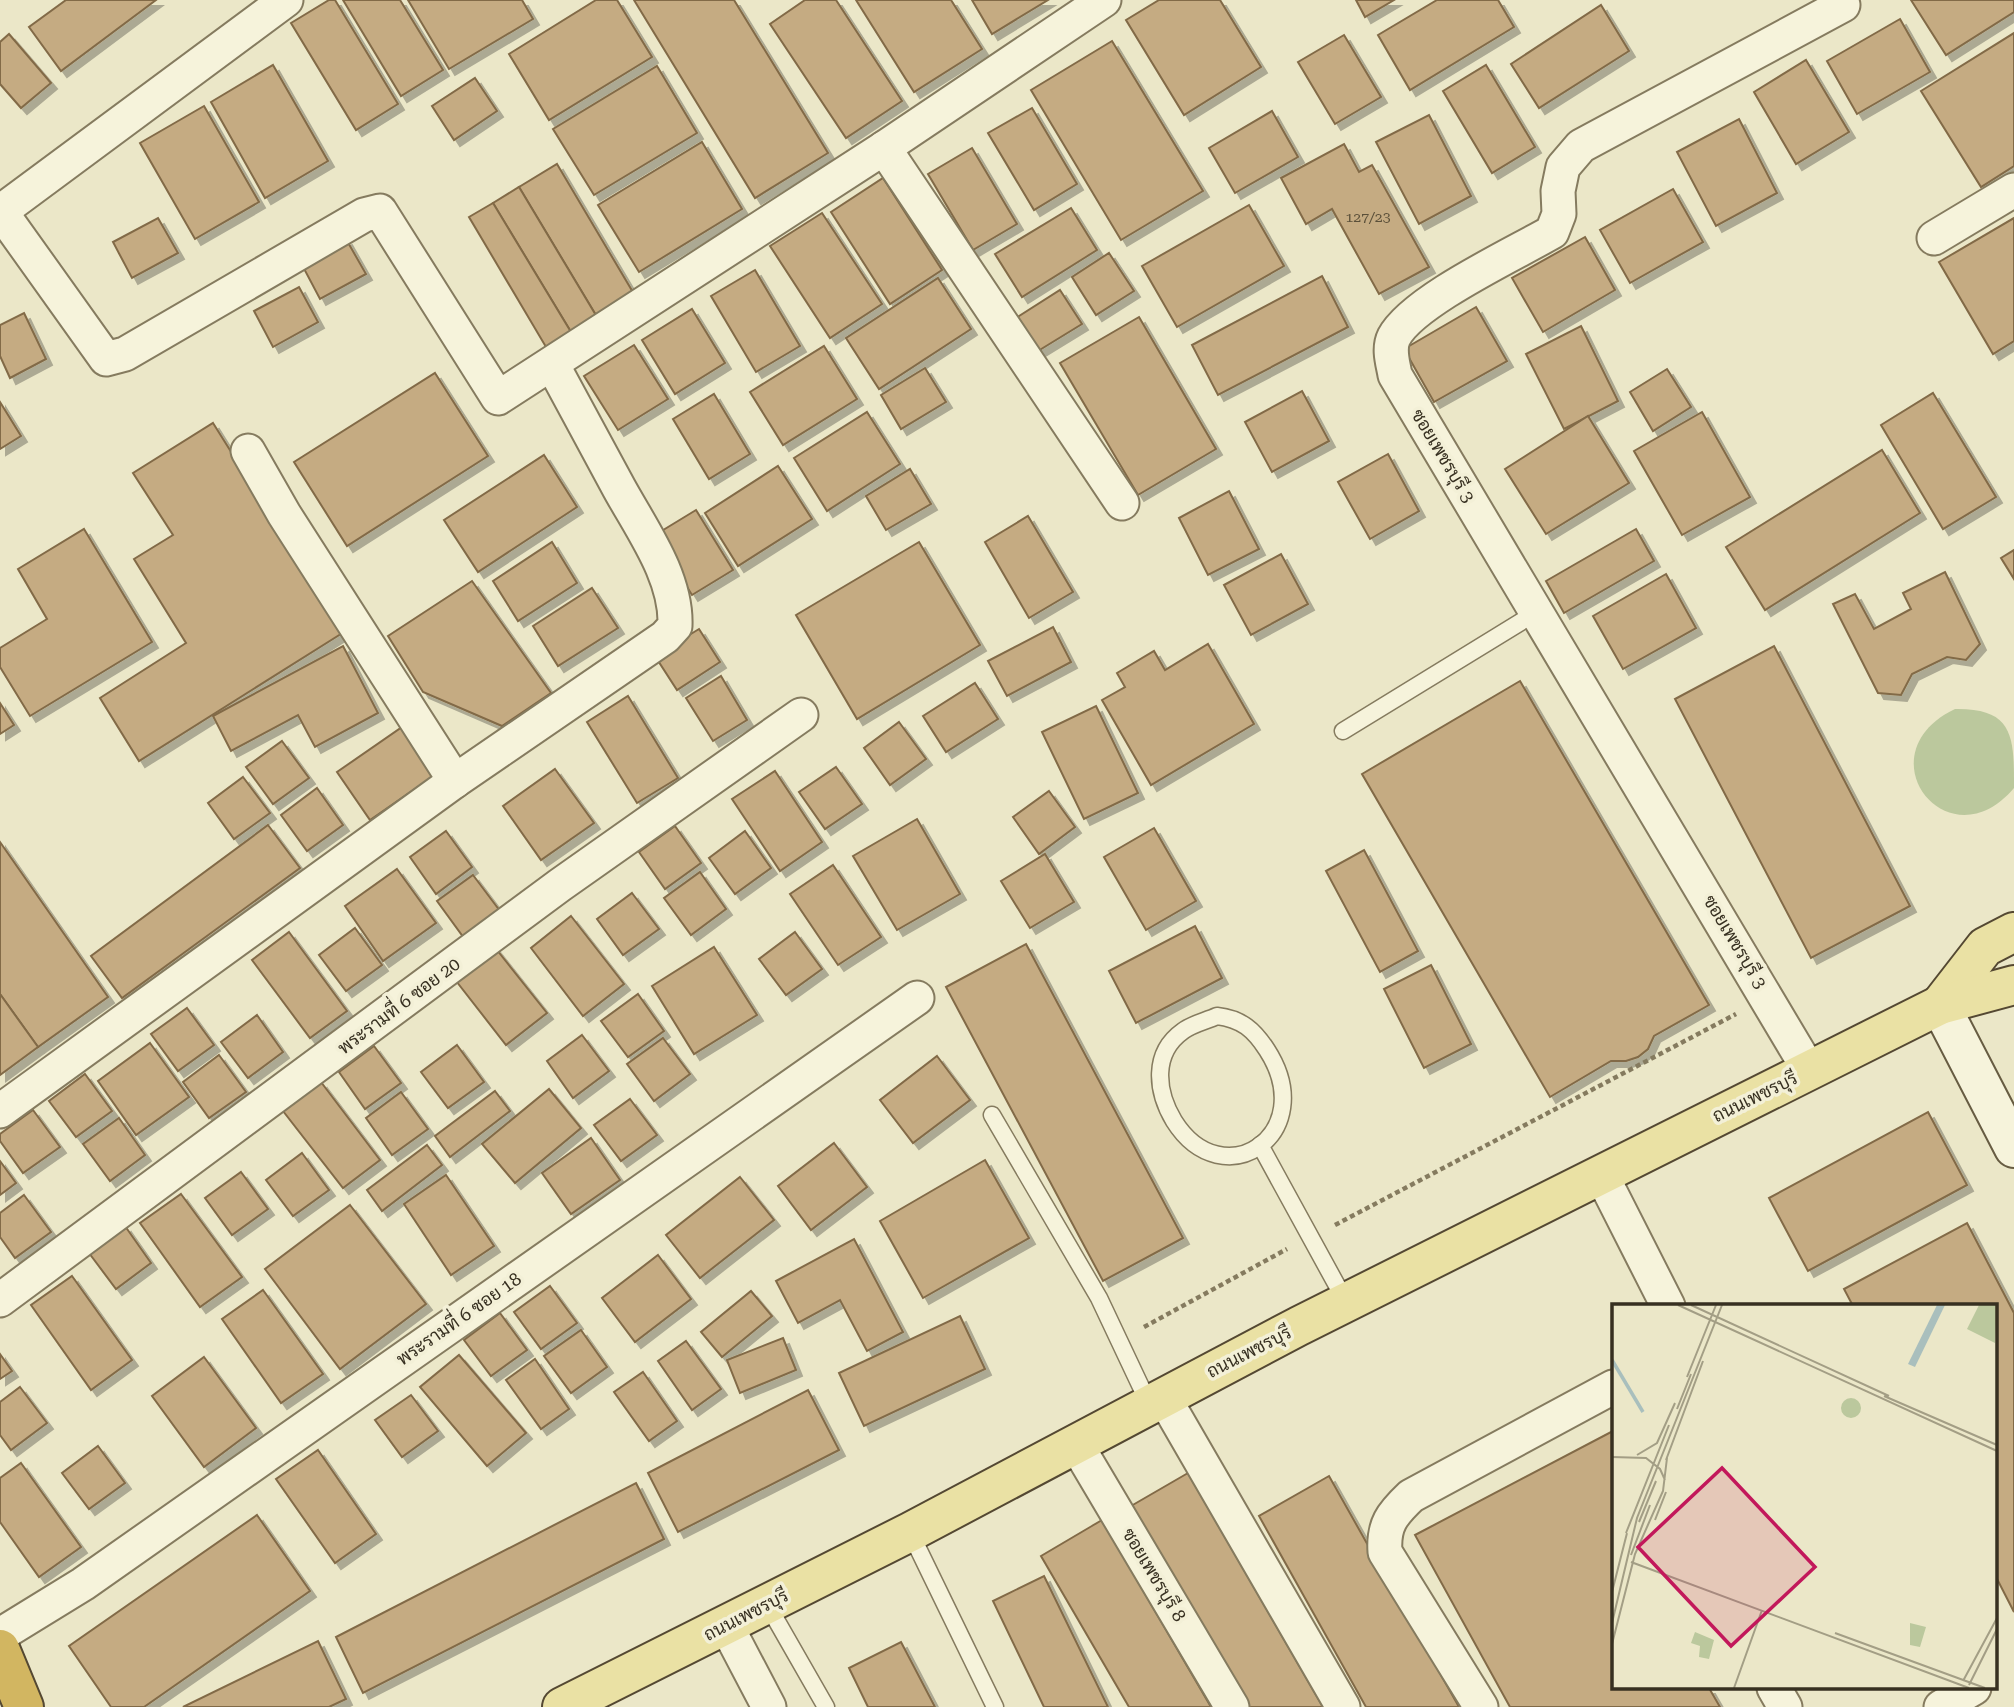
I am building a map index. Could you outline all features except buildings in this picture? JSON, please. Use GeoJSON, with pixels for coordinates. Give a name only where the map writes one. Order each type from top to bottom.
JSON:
{"type":"FeatureCollection","features":[{"type":"Feature","properties":{"kind":"highway"},"geometry":{"type":"LineString","coordinates":[[0,1649],[24,1707]]}},
{"type":"Feature","properties":{"kind":"main road","name":"ถนนเพชรบุรี"},"geometry":{"type":"LineString","coordinates":[[1940,1005],[1985,947],[2014,932]]}},
{"type":"Feature","properties":{"kind":"main road","name":"ถนนเพชรบุรี"},"geometry":{"type":"LineString","coordinates":[[562,1707],[910,1532],[1156,1400],[1809,1070],[1940,1005],[2014,985]]}},
{"type":"Feature","properties":{"kind":"main road"},"geometry":{"type":"LineString","coordinates":[[1940,1005],[2014,1148]]}},
{"type":"Feature","properties":{"kind":"street"},"geometry":{"type":"LineString","coordinates":[[286,0],[1,212],[106,359],[125,354],[363,215],[380,211],[391,223],[498,398],[884,148],[1104,0]]}},
{"type":"Feature","properties":{"kind":"street","name":"ซอยเพชรบุรี 3"},"geometry":{"type":"LineString","coordinates":[[1809,1070],[1395,375],[1391,351],[1394,337],[1425,305],[1552,232],[1559,214],[1558,191],[1563,167],[1581,146],[1843,5]]}},
{"type":"Feature","properties":{"kind":"street"},"geometry":{"type":"LineString","coordinates":[[884,148],[1122,503]]}},
{"type":"Feature","properties":{"kind":"street"},"geometry":{"type":"LineString","coordinates":[[1934,238],[2014,190]]}},
{"type":"Feature","properties":{"kind":"street"},"geometry":{"type":"LineString","coordinates":[[0,1111],[455,781],[665,637],[675,626],[676,611],[670,589],[655,555],[552,364]]}},
{"type":"Feature","properties":{"kind":"street"},"geometry":{"type":"LineString","coordinates":[[248,451],[284,514],[455,781]]}},
{"type":"Feature","properties":{"kind":"street","name":"พระรามที่ 6 ซอย 20"},"geometry":{"type":"LineString","coordinates":[[0,1300],[561,885],[801,715]]}},
{"type":"Feature","properties":{"kind":"street","name":"พระรามที่ 6 ซอย 18"},"geometry":{"type":"LineString","coordinates":[[0,1635],[83,1584],[917,999]]}},
{"type":"Feature","properties":{"kind":"street"},"geometry":{"type":"LineString","coordinates":[[1601,1174],[1667,1304]]}},
{"type":"Feature","properties":{"kind":"street"},"geometry":{"type":"LineString","coordinates":[[1481,1707],[1385,1552],[1383,1531],[1393,1513],[1411,1496],[1612,1388]]}},
{"type":"Feature","properties":{"kind":"street"},"geometry":{"type":"LineString","coordinates":[[1156,1400],[1342,1707]]}},
{"type":"Feature","properties":{"kind":"street","name":"ซอยเพชรบุรี 8"},"geometry":{"type":"LineString","coordinates":[[1076,1444],[1232,1707]]}},
{"type":"Feature","properties":{"kind":"street"},"geometry":{"type":"LineString","coordinates":[[726,1625],[769,1707]]}},
{"type":"Feature","properties":{"kind":"street"},"geometry":{"type":"LineString","coordinates":[[1775,1690],[1785,1707]]}},
{"type":"Feature","properties":{"kind":"street"},"geometry":{"type":"LineString","coordinates":[[1941,1707],[1971,1690]]}},
{"type":"Feature","properties":{"kind":"lane"},"geometry":{"type":"LineString","coordinates":[[1343,731],[1537,612]]}},
{"type":"Feature","properties":{"kind":"lane"},"geometry":{"type":"LineString","coordinates":[[1217,1016],[1237,1019],[1258,1035],[1276,1064],[1285,1094],[1284,1112],[1277,1129],[1260,1145],[1239,1156],[1216,1156],[1198,1147],[1173,1119],[1163,1097],[1159,1071],[1164,1048],[1184,1030],[1217,1016]]}},
{"type":"Feature","properties":{"kind":"lane"},"geometry":{"type":"LineString","coordinates":[[992,1115],[1156,1400]]}},
{"type":"Feature","properties":{"kind":"lane"},"geometry":{"type":"LineString","coordinates":[[1260,1145],[1346,1303]]}},
{"type":"Feature","properties":{"kind":"lane"},"geometry":{"type":"LineString","coordinates":[[910,1532],[995,1707]]}},
{"type":"Feature","properties":{"kind":"lane"},"geometry":{"type":"LineString","coordinates":[[767,1604],[826,1707]]}},
{"type":"Feature","properties":{"kind":"path"},"geometry":{"type":"LineString","coordinates":[[1133,1333],[1768,998]]}},
{"type":"Feature","properties":{"kind":"green space"},"geometry":{"type":"Polygon","coordinates":[[[1955,709],[1974,710],[2000,720],[2007,729],[2013,754],[2014,788],[1989,809],[1964,815],[1942,809],[1924,795],[1915,774],[1915,751],[1928,729],[1955,709]]]}}]}
